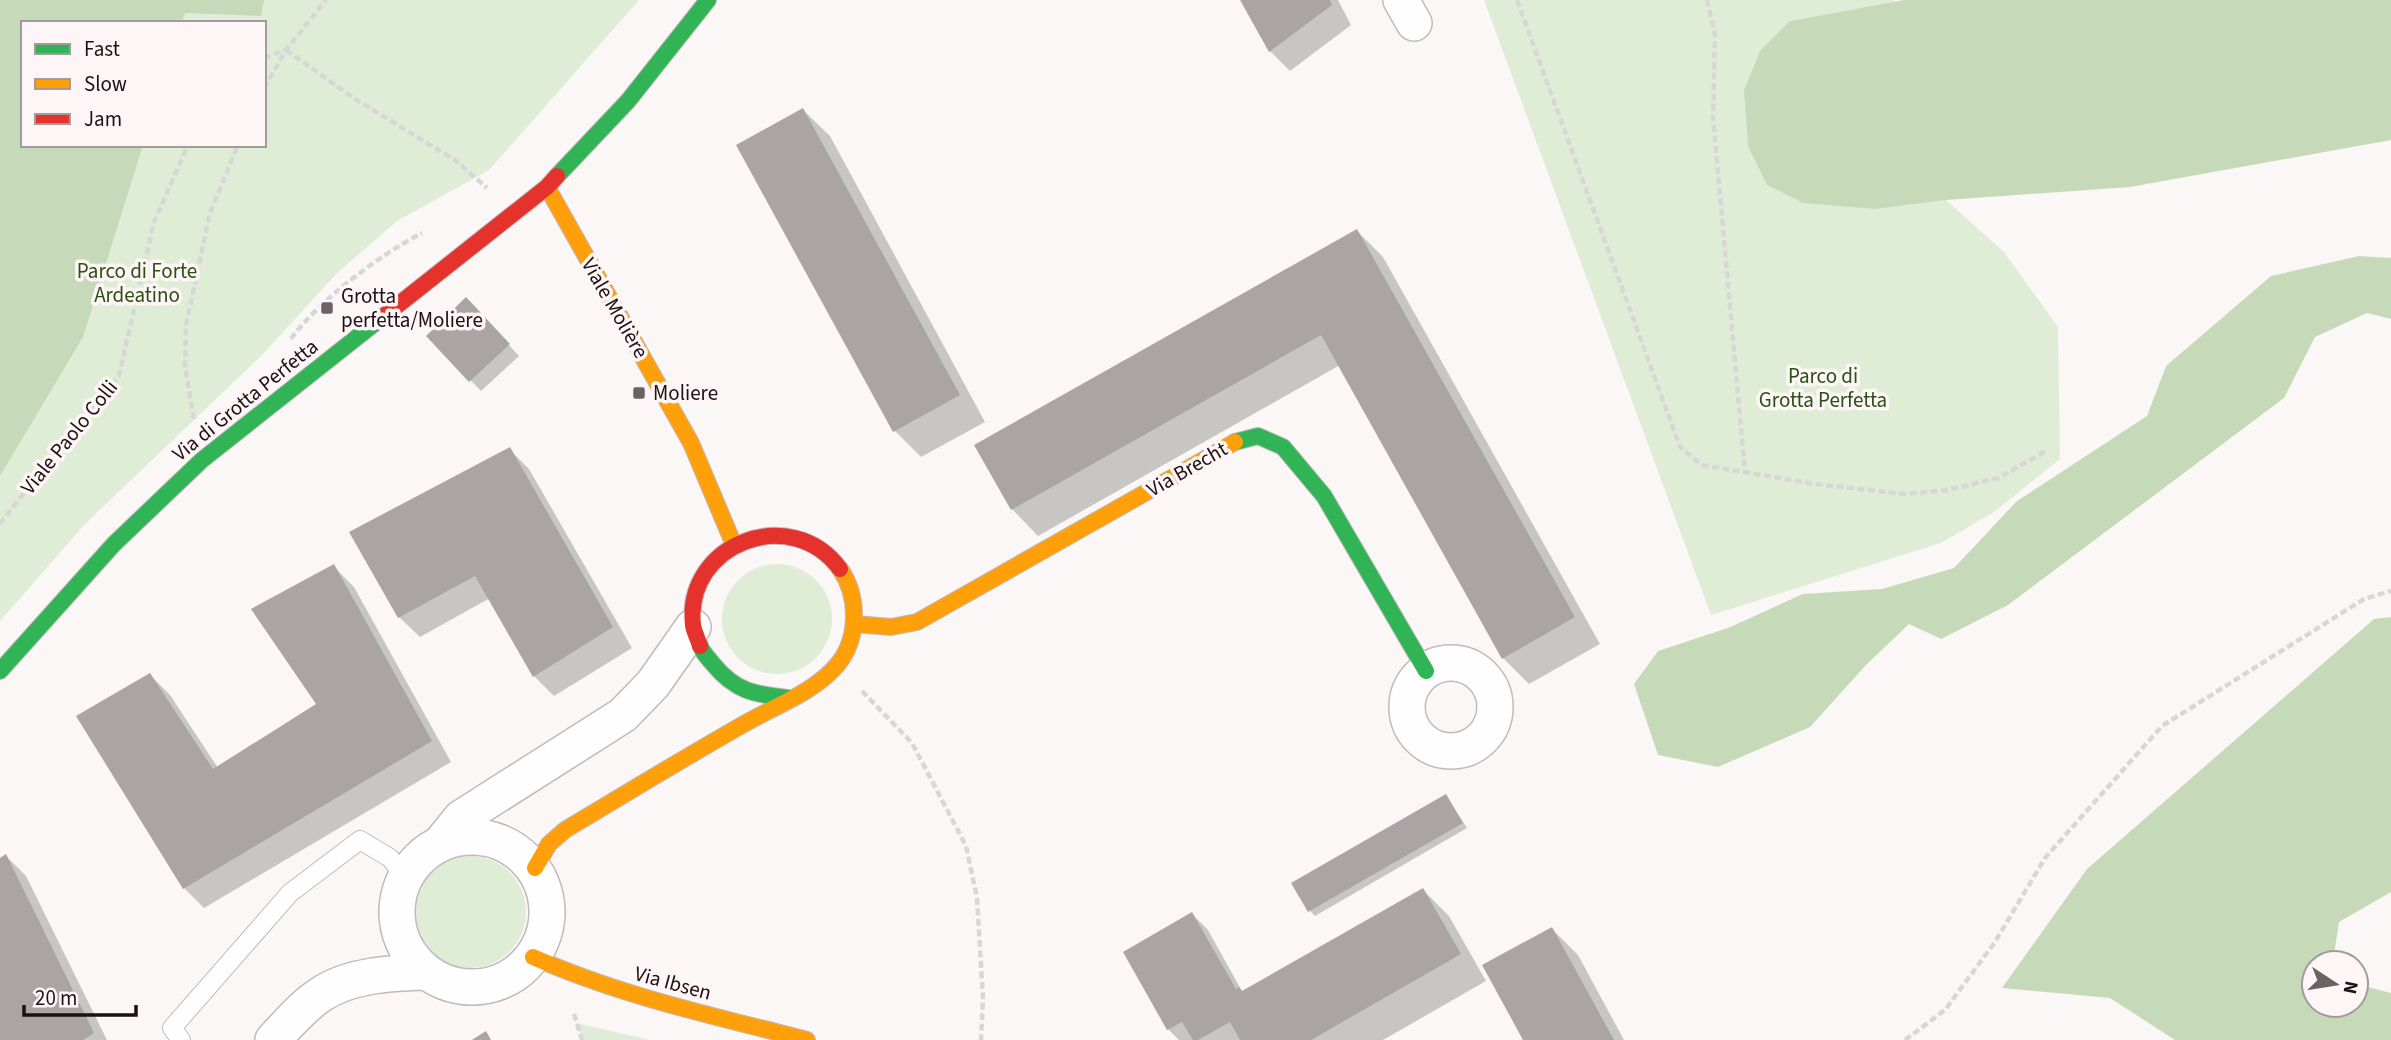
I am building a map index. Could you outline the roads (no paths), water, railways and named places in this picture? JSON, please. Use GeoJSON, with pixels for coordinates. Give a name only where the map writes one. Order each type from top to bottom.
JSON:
{"type":"FeatureCollection","features":[{"type":"Feature","properties":{"kind":"street","name":"Via di Grotta Perfetta"},"geometry":{"type":"LineString","coordinates":[[0,671],[114,544],[202,460],[547,187],[628,101],[708,0]]}},
{"type":"Feature","properties":{"kind":"street","name":"Viale Molière"},"geometry":{"type":"LineString","coordinates":[[547,187],[691,443],[734,545]]}},
{"type":"Feature","properties":{"kind":"street","name":"Via Brecht"},"geometry":{"type":"LineString","coordinates":[[855,624],[891,627],[917,622],[1236,441],[1258,436],[1283,447],[1324,496],[1426,671]]}},
{"type":"Feature","properties":{"kind":"street"},"geometry":{"type":"LineString","coordinates":[[535,868],[549,844],[565,830],[788,698],[812,687],[838,665],[855,624],[853,596],[845,574],[825,551],[795,536],[767,533],[747,538],[722,552],[704,572],[694,598],[693,627],[706,661],[736,687],[763,695],[788,698]]}},
{"type":"Feature","properties":{"kind":"street"},"geometry":{"type":"LineString","coordinates":[[440,844],[461,837],[483,838],[504,844],[535,868],[545,894],[547,916],[533,957],[516,974],[494,984],[470,988],[447,984],[425,972],[411,957],[401,939],[397,918],[398,897],[405,877],[420,858],[440,844],[461,818],[623,715],[653,684],[693,627]]}},
{"type":"Feature","properties":{"kind":"street","name":"Via Ibsen"},"geometry":{"type":"LineString","coordinates":[[533,957],[564,972],[636,996],[807,1040]]}},
{"type":"Feature","properties":{"kind":"street"},"geometry":{"type":"LineString","coordinates":[[273,1040],[301,1010],[321,994],[339,985],[395,973],[425,972]]}},
{"type":"Feature","properties":{"kind":"lane"},"geometry":{"type":"LineString","coordinates":[[181,1040],[173,1028],[290,893],[360,840],[390,858],[405,877]]}},
{"type":"Feature","properties":{"kind":"place","name":"Grotta perfetta/Moliere"},"geometry":{"type":"Point","coordinates":[327,308]}},
{"type":"Feature","properties":{"kind":"place","name":"Moliere"},"geometry":{"type":"Point","coordinates":[639,393]}},
{"type":"Feature","properties":{"kind":"park label","name":"Parco di Forte Ardeatino"},"geometry":{"type":"Point","coordinates":[137,283]}},
{"type":"Feature","properties":{"kind":"park label","name":"Parco di Grotta Perfetta"},"geometry":{"type":"Point","coordinates":[1823,388]}}]}
